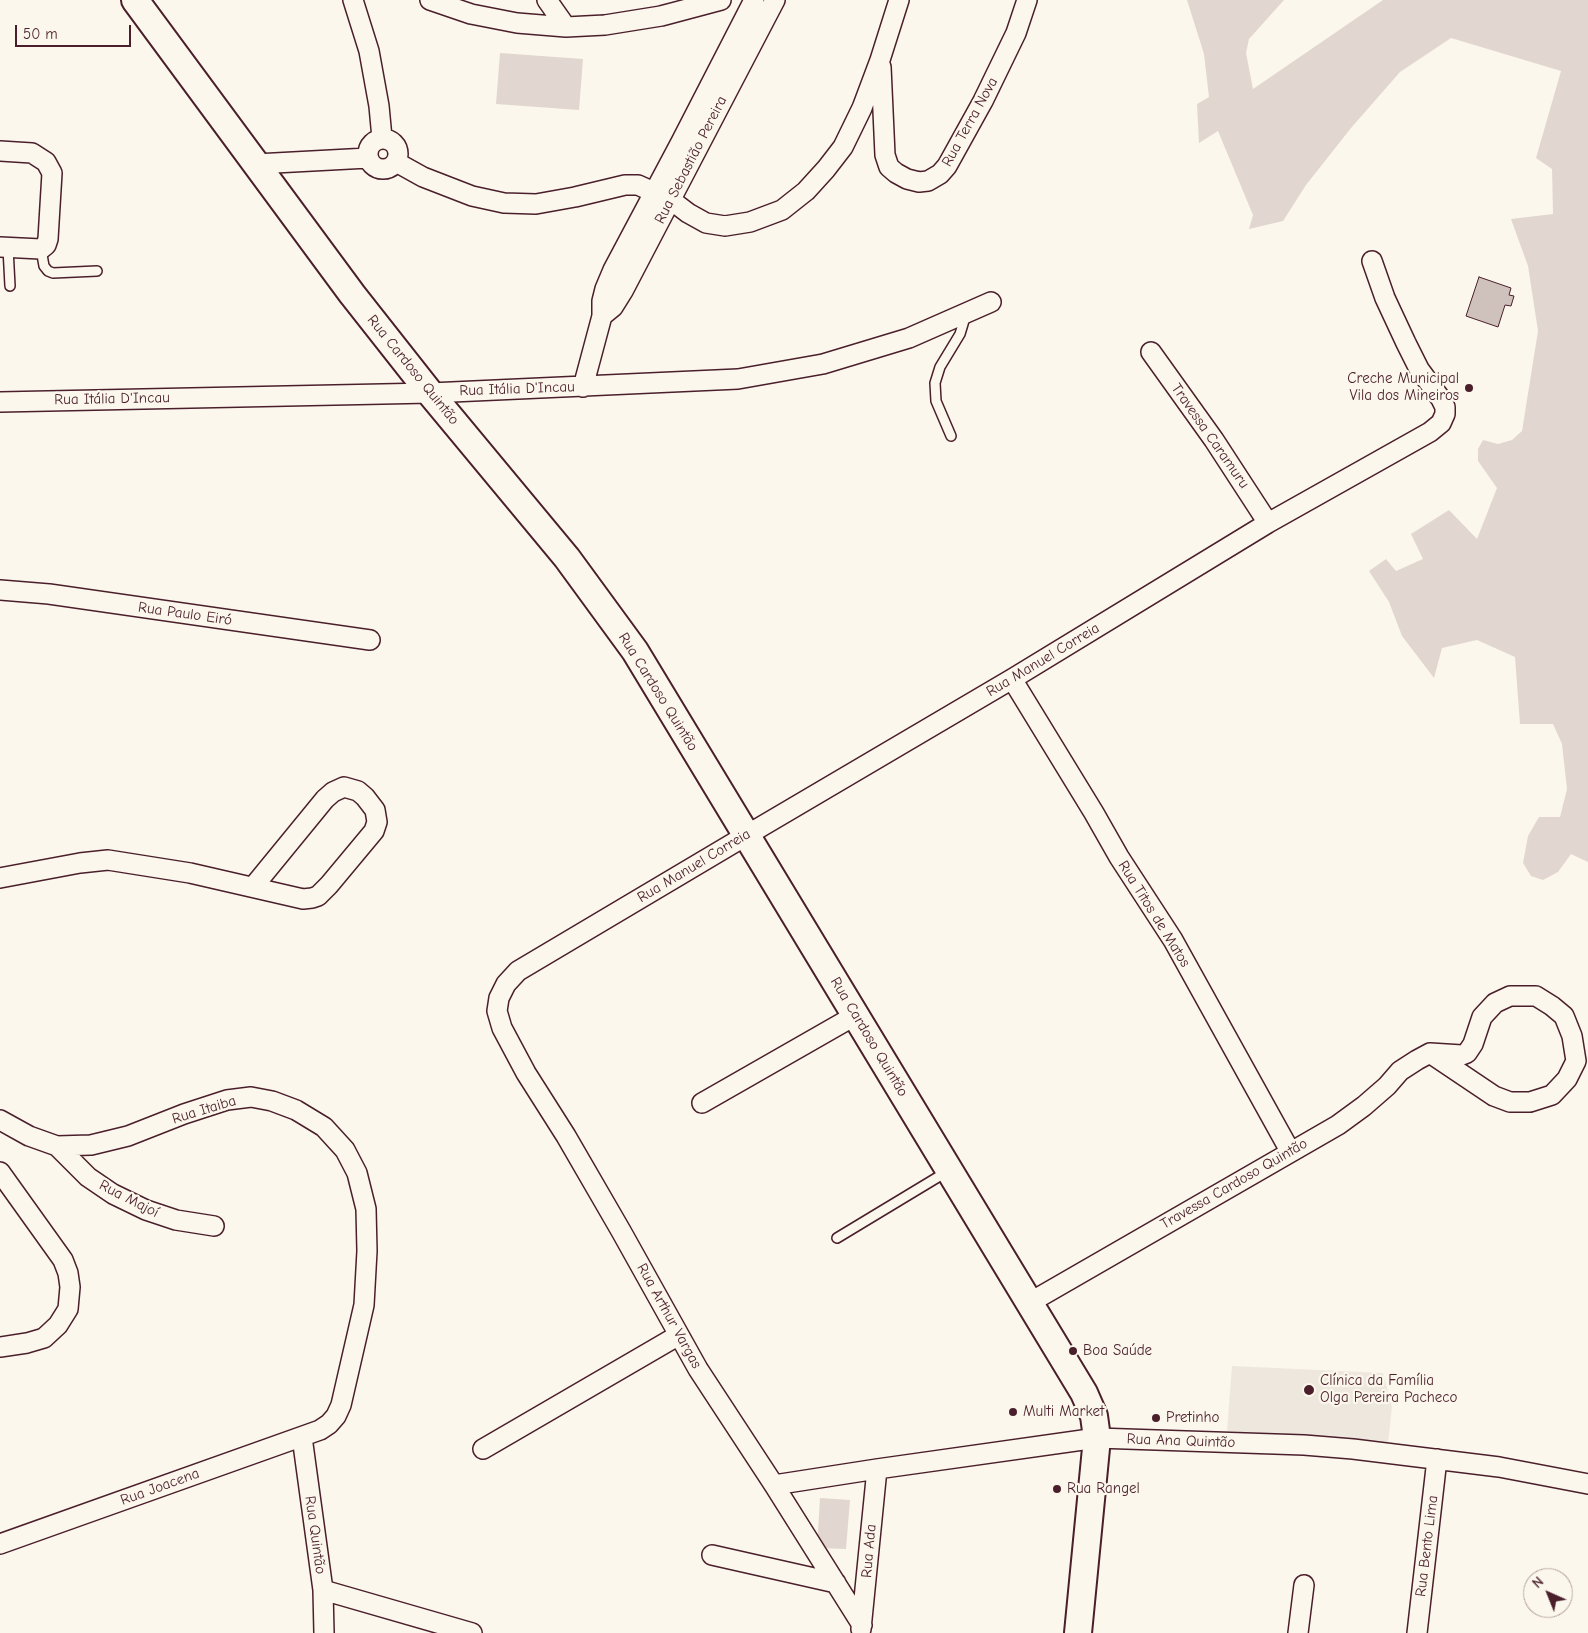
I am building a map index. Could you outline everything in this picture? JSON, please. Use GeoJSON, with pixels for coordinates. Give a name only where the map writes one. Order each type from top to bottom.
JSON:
{"type":"FeatureCollection","features":[{"type":"Feature","properties":{"kind":"street","name":"Rua Cardoso Quintão"},"geometry":{"type":"LineString","coordinates":[[135,0],[352,294],[430,393],[567,558],[629,644],[856,1014],[1084,1393],[1094,1416],[1097,1438],[1078,1633]]}},
{"type":"Feature","properties":{"kind":"street"},"geometry":{"type":"LineString","coordinates":[[353,0],[369,51],[379,106],[382,138]]}},
{"type":"Feature","properties":{"kind":"street"},"geometry":{"type":"LineString","coordinates":[[430,0],[471,14],[518,24],[566,27],[605,25],[652,17],[721,0]]}},
{"type":"Feature","properties":{"kind":"street"},"geometry":{"type":"LineString","coordinates":[[546,0],[566,27]]}},
{"type":"Feature","properties":{"kind":"street","name":"Rua Sebastião Pereira"},"geometry":{"type":"LineString","coordinates":[[583,387],[602,316],[602,302],[605,289],[613,270],[754,0]]}},
{"type":"Feature","properties":{"kind":"street","name":"Rua Sebastião Pereira"},"geometry":{"type":"LineString","coordinates":[[602,316],[613,307],[623,291],[775,0]]}},
{"type":"Feature","properties":{"kind":"street"},"geometry":{"type":"LineString","coordinates":[[396,162],[423,177],[472,196],[504,203],[536,204],[575,197],[625,184],[638,185],[671,200],[706,223],[725,226],[750,222],[782,210],[806,192],[843,146],[862,108],[900,0]]}},
{"type":"Feature","properties":{"kind":"street","name":"Rua Terra Nova"},"geometry":{"type":"LineString","coordinates":[[880,60],[884,155],[889,167],[896,174],[919,182],[928,181],[940,174],[947,166],[974,117],[1016,33],[1027,0]]}},
{"type":"Feature","properties":{"kind":"street"},"geometry":{"type":"LineString","coordinates":[[382,138],[392,141],[396,146],[398,157],[392,166],[386,169],[375,167],[368,158],[370,145],[375,140],[382,138]]}},
{"type":"Feature","properties":{"kind":"street"},"geometry":{"type":"LineString","coordinates":[[0,150],[32,152],[46,162],[52,173],[46,245],[41,249],[4,248]]}},
{"type":"Feature","properties":{"kind":"street"},"geometry":{"type":"LineString","coordinates":[[256,164],[368,158]]}},
{"type":"Feature","properties":{"kind":"street","name":"Rua Manuel Correia"},"geometry":{"type":"LineString","coordinates":[[499,998],[506,984],[518,971],[1012,679],[1268,522],[1430,432],[1441,423],[1445,414],[1445,407],[1419,369],[1385,298],[1372,262]]}},
{"type":"Feature","properties":{"kind":"street","name":"Rua Itália D'Incau"},"geometry":{"type":"LineString","coordinates":[[0,402],[430,393],[738,379],[824,364],[909,338],[991,302]]}},
{"type":"Feature","properties":{"kind":"street","name":"Travessa Caramuru"},"geometry":{"type":"LineString","coordinates":[[1151,352],[1214,440],[1268,522]]}},
{"type":"Feature","properties":{"kind":"street","name":"Rua Paulo Eiró"},"geometry":{"type":"LineString","coordinates":[[0,590],[48,594],[370,640]]}},
{"type":"Feature","properties":{"kind":"street","name":"Rua Titos de Matos"},"geometry":{"type":"LineString","coordinates":[[1012,679],[1119,857],[1173,940],[1290,1151]]}},
{"type":"Feature","properties":{"kind":"street"},"geometry":{"type":"LineString","coordinates":[[0,878],[80,863],[108,860],[190,873],[302,899],[318,896],[374,831],[377,822],[375,810],[358,791],[344,788],[333,792],[325,799],[253,887]]}},
{"type":"Feature","properties":{"kind":"street"},"geometry":{"type":"LineString","coordinates":[[1510,996],[1536,996],[1564,1016],[1572,1036],[1576,1061],[1567,1079],[1552,1095],[1530,1102],[1510,1102],[1494,1096],[1430,1053],[1462,1055],[1467,1053],[1474,1044],[1482,1017],[1495,1003],[1510,996]]}},
{"type":"Feature","properties":{"kind":"street","name":"Rua Arthur Vargas"},"geometry":{"type":"LineString","coordinates":[[499,998],[497,1011],[502,1028],[526,1072],[626,1239],[698,1368],[836,1583],[861,1629]]}},
{"type":"Feature","properties":{"kind":"street"},"geometry":{"type":"LineString","coordinates":[[702,1103],[843,1024],[856,1014]]}},
{"type":"Feature","properties":{"kind":"street","name":"Travessa Cardoso Quintão"},"geometry":{"type":"LineString","coordinates":[[1029,1303],[1338,1124],[1387,1086],[1400,1071],[1430,1053]]}},
{"type":"Feature","properties":{"kind":"street","name":"Rua Itaiba"},"geometry":{"type":"LineString","coordinates":[[0,1120],[29,1136],[57,1146],[91,1145],[128,1136],[184,1114],[227,1100],[251,1097],[272,1101],[296,1110],[324,1127],[345,1150],[357,1173],[366,1209],[367,1251],[364,1305],[340,1405],[336,1416],[320,1430]]}},
{"type":"Feature","properties":{"kind":"street","name":"Rua Majoí"},"geometry":{"type":"LineString","coordinates":[[57,1146],[88,1177],[113,1194],[169,1218],[214,1226]]}},
{"type":"Feature","properties":{"kind":"street"},"geometry":{"type":"LineString","coordinates":[[0,1172],[63,1260],[68,1273],[70,1287],[68,1308],[58,1325],[44,1338],[0,1347]]}},
{"type":"Feature","properties":{"kind":"street"},"geometry":{"type":"LineString","coordinates":[[482,1449],[679,1335]]}},
{"type":"Feature","properties":{"kind":"street","name":"Rua Joacena"},"geometry":{"type":"LineString","coordinates":[[0,1544],[320,1430]]}},
{"type":"Feature","properties":{"kind":"street","name":"Rua Quintão"},"geometry":{"type":"LineString","coordinates":[[302,1436],[323,1590],[324,1633]]}},
{"type":"Feature","properties":{"kind":"street","name":"Rua Ana Quintão"},"geometry":{"type":"LineString","coordinates":[[774,1485],[1097,1438],[1304,1445],[1352,1449],[1499,1467],[1588,1484]]}},
{"type":"Feature","properties":{"kind":"street","name":"Rua Bento Lima"},"geometry":{"type":"LineString","coordinates":[[1417,1633],[1437,1459]]}},
{"type":"Feature","properties":{"kind":"street","name":"Rua Ada"},"geometry":{"type":"LineString","coordinates":[[861,1629],[877,1469]]}},
{"type":"Feature","properties":{"kind":"street"},"geometry":{"type":"LineString","coordinates":[[712,1555],[836,1583]]}},
{"type":"Feature","properties":{"kind":"street"},"geometry":{"type":"LineString","coordinates":[[1298,1633],[1304,1586]]}},
{"type":"Feature","properties":{"kind":"street"},"geometry":{"type":"LineString","coordinates":[[323,1590],[472,1633]]}},
{"type":"Feature","properties":{"kind":"lane"},"geometry":{"type":"LineString","coordinates":[[4,248],[10,286]]}},
{"type":"Feature","properties":{"kind":"lane"},"geometry":{"type":"LineString","coordinates":[[41,249],[44,266],[48,271],[96,272]]}},
{"type":"Feature","properties":{"kind":"lane"},"geometry":{"type":"LineString","coordinates":[[952,436],[936,401],[935,383],[940,366],[960,334],[966,314]]}},
{"type":"Feature","properties":{"kind":"lane"},"geometry":{"type":"LineString","coordinates":[[838,1238],[950,1170]]}},
{"type":"Feature","properties":{"kind":"shaded area"},"geometry":{"type":"Polygon","coordinates":[[[1187,0],[1284,0],[1249,39],[1246,53],[1253,89],[1383,0],[1588,0],[1588,862],[1571,854],[1558,872],[1543,880],[1531,876],[1523,863],[1528,836],[1539,817],[1560,817],[1567,789],[1562,744],[1553,724],[1520,724],[1515,657],[1477,640],[1442,648],[1434,678],[1402,636],[1389,602],[1369,571],[1386,559],[1396,571],[1423,559],[1411,534],[1449,510],[1477,539],[1497,488],[1478,461],[1478,449],[1483,440],[1498,444],[1512,440],[1522,431],[1538,331],[1528,266],[1511,219],[1553,214],[1552,169],[1536,158],[1561,71],[1451,38],[1400,72],[1351,128],[1306,185],[1283,221],[1249,229],[1253,215],[1218,131],[1199,143],[1197,104],[1209,97],[1204,54],[1187,0]]]}},
{"type":"Feature","properties":{"kind":"shaded area"},"geometry":{"type":"Polygon","coordinates":[[[500,53],[583,59],[579,110],[496,104],[500,53]]]}},
{"type":"Feature","properties":{"kind":"shaded area","name":"Clínica da Família Olga Pereira Pacheco"},"geometry":{"type":"Polygon","coordinates":[[[1232,1366],[1383,1373],[1392,1407],[1388,1444],[1227,1431],[1232,1366]]]}},
{"type":"Feature","properties":{"kind":"shaded area"},"geometry":{"type":"Polygon","coordinates":[[[820,1498],[850,1500],[846,1549],[817,1548],[820,1498]]]}},
{"type":"Feature","properties":{"kind":"building"},"geometry":{"type":"Polygon","coordinates":[[[1479,277],[1511,288],[1509,295],[1514,296],[1511,306],[1505,305],[1498,327],[1466,316],[1479,277]]]}},
{"type":"Feature","properties":{"kind":"place","name":"Creche Municipal Vila dos Mineiros"},"geometry":{"type":"Point","coordinates":[1469,388]}},
{"type":"Feature","properties":{"kind":"place","name":"Boa Saúde"},"geometry":{"type":"Point","coordinates":[1073,1351]}},
{"type":"Feature","properties":{"kind":"place","name":"Clínica da Família Olga Pereira Pacheco"},"geometry":{"type":"Point","coordinates":[1309,1390]}},
{"type":"Feature","properties":{"kind":"place","name":"Multi Market"},"geometry":{"type":"Point","coordinates":[1013,1412]}},
{"type":"Feature","properties":{"kind":"place","name":"Pretinho"},"geometry":{"type":"Point","coordinates":[1156,1418]}},
{"type":"Feature","properties":{"kind":"place","name":"Rua Rangel"},"geometry":{"type":"Point","coordinates":[1057,1489]}}]}
